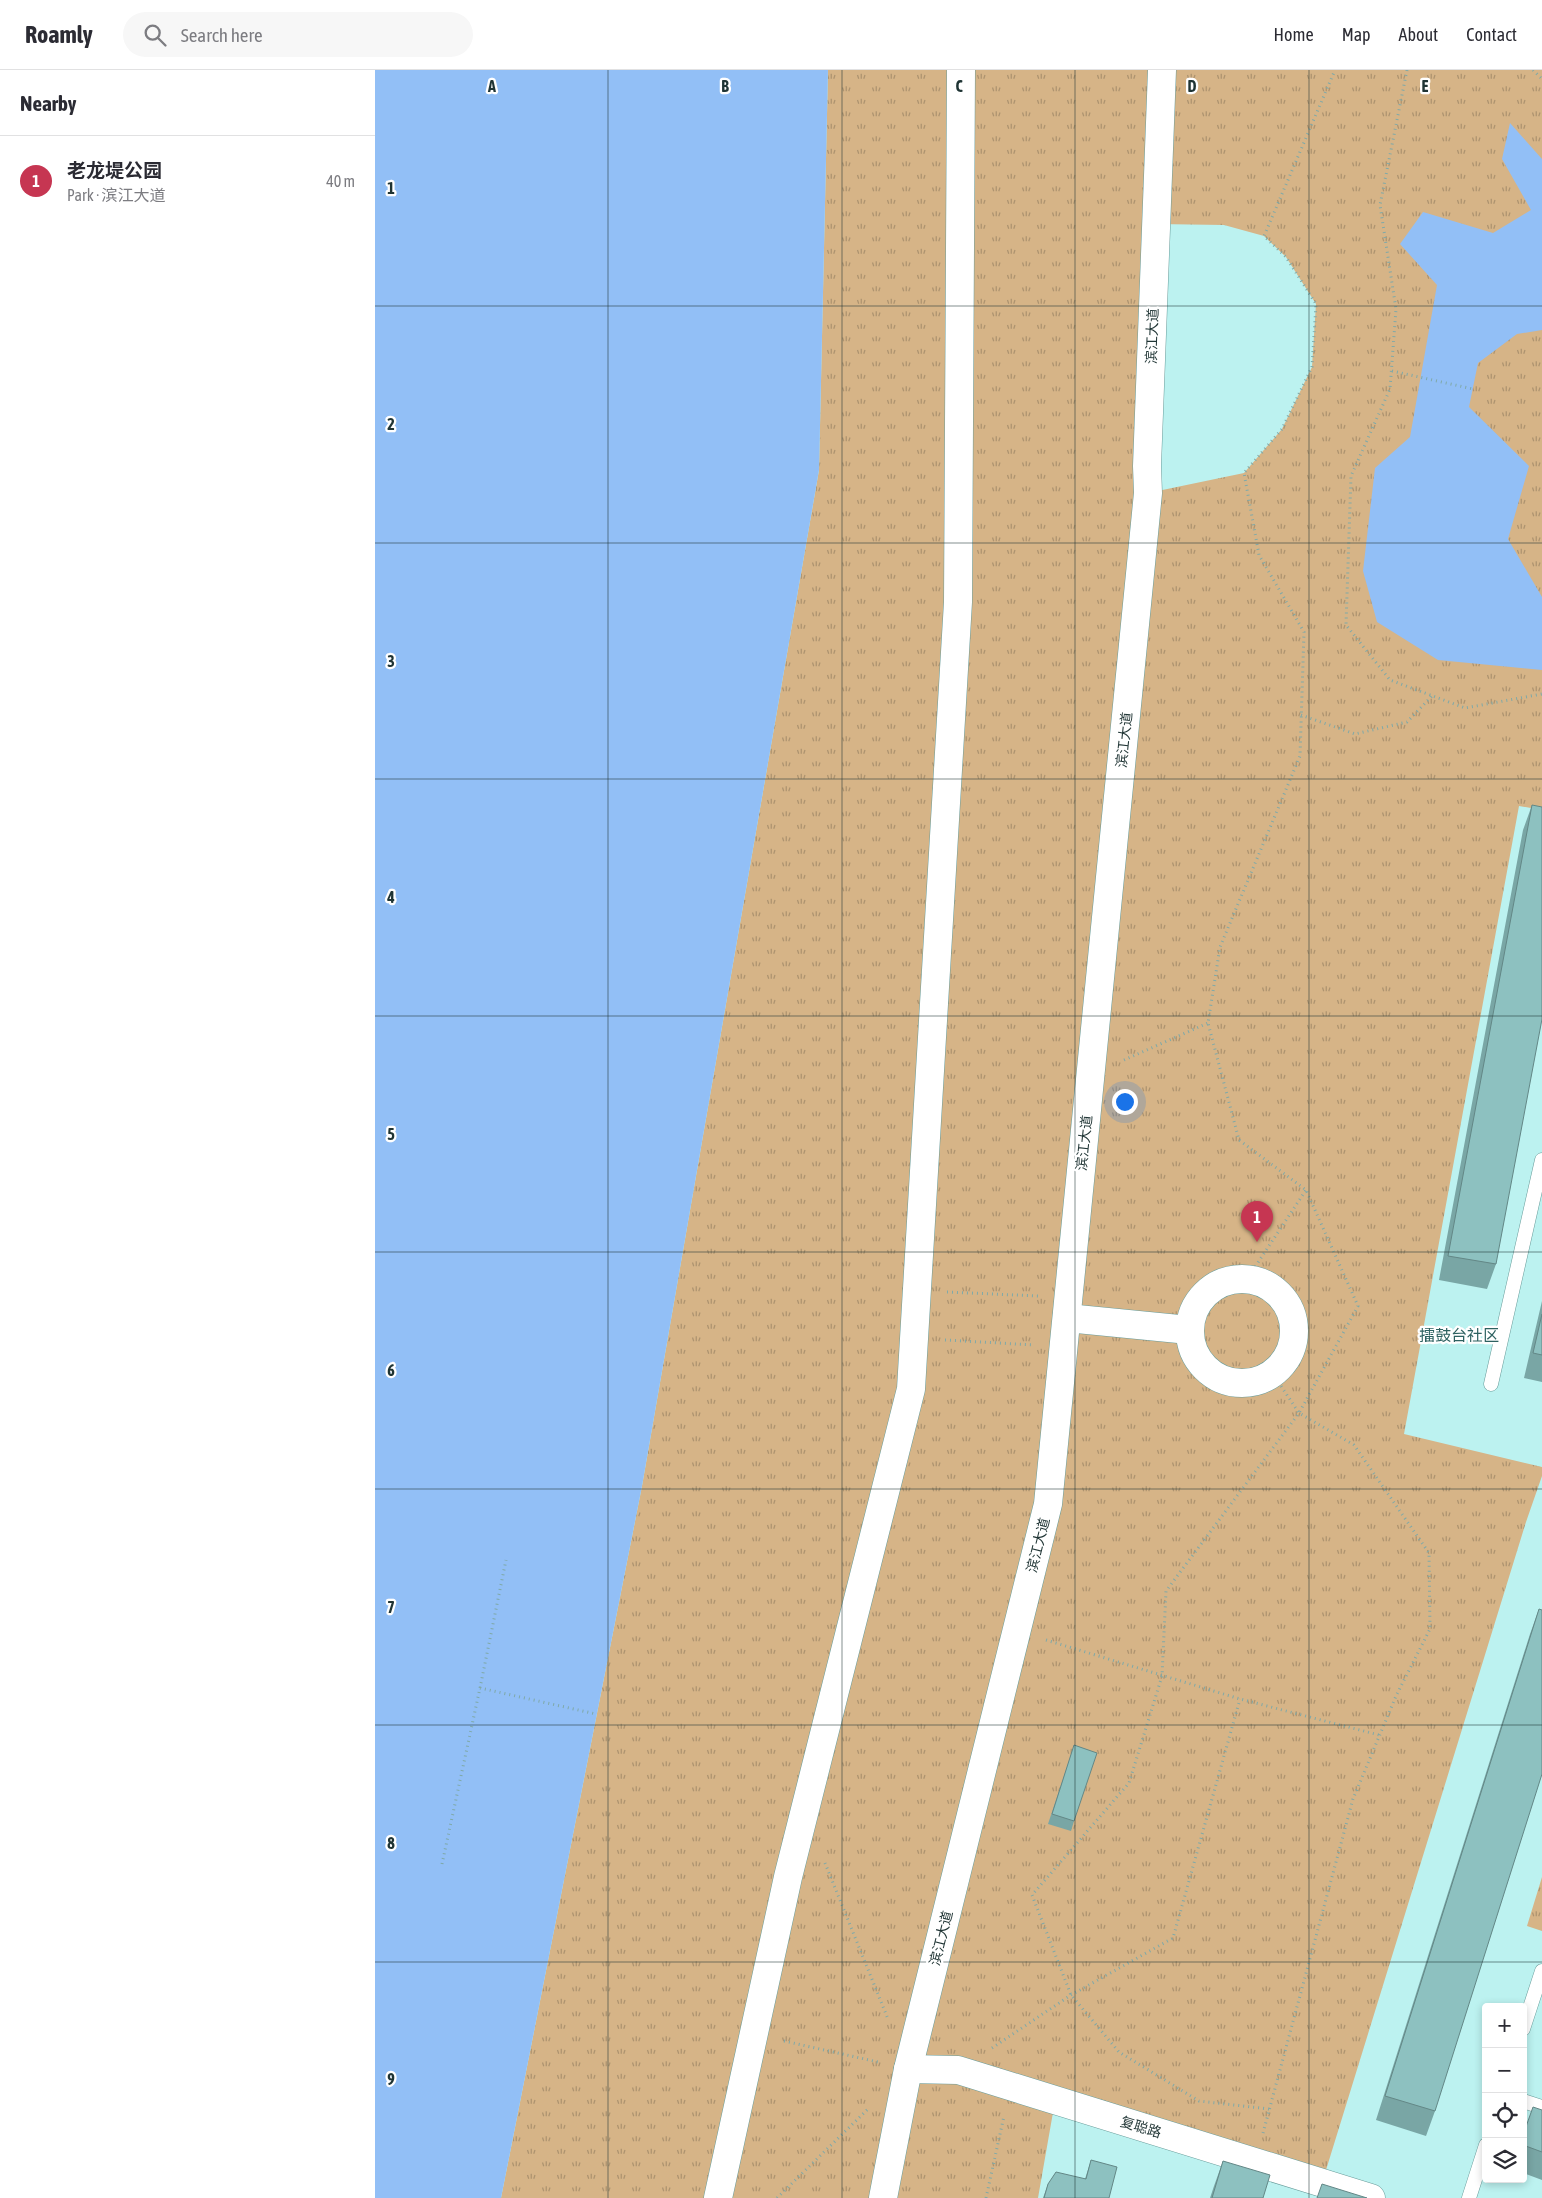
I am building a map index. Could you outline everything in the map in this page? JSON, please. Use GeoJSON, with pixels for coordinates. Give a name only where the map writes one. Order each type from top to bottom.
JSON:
{"type":"FeatureCollection","features":[{"type":"Feature","properties":{"kind":"street"},"geometry":{"type":"LineString","coordinates":[[718,2198],[787,1878],[911,1389],[958,602],[961,70]]}},
{"type":"Feature","properties":{"kind":"street","name":"滨江大道"},"geometry":{"type":"LineString","coordinates":[[883,2198],[908,2069],[1049,1504],[1147,493],[1162,70]]}},
{"type":"Feature","properties":{"kind":"street"},"geometry":{"type":"LineString","coordinates":[[1247,1279],[1264,1284],[1279,1294],[1290,1309],[1295,1326],[1293,1344],[1285,1361],[1273,1374],[1258,1382],[1241,1384],[1218,1378],[1199,1362],[1192,1347],[1189,1330],[1193,1313],[1201,1298],[1214,1287],[1230,1280],[1247,1279]]}},
{"type":"Feature","properties":{"kind":"street"},"geometry":{"type":"LineString","coordinates":[[1068,1308],[1189,1330]]}},
{"type":"Feature","properties":{"kind":"street","name":"复聪路"},"geometry":{"type":"LineString","coordinates":[[908,2069],[958,2070],[1371,2198]]}},
{"type":"Feature","properties":{"kind":"lane"},"geometry":{"type":"LineString","coordinates":[[1491,1384],[1542,1160]]}},
{"type":"Feature","properties":{"kind":"lane"},"geometry":{"type":"LineString","coordinates":[[1527,2017],[1542,1971]]}},
{"type":"Feature","properties":{"kind":"lane"},"geometry":{"type":"LineString","coordinates":[[1527,2102],[1542,2107]]}},
{"type":"Feature","properties":{"kind":"lane"},"geometry":{"type":"LineString","coordinates":[[1469,2198],[1482,2157]]}},
{"type":"Feature","properties":{"kind":"path"},"geometry":{"type":"LineString","coordinates":[[1269,2109],[1199,2101],[1119,2052],[1071,1995],[1032,1895],[1129,1784],[1162,1676],[1166,1591],[1299,1413],[1359,1306],[1306,1190],[1239,1140],[1208,1023],[1220,947],[1300,756],[1303,632],[1259,555],[1244,473],[1282,429],[1312,367],[1316,304],[1287,257],[1264,236],[1335,70]]}},
{"type":"Feature","properties":{"kind":"path"},"geometry":{"type":"LineString","coordinates":[[1407,70],[1380,204],[1396,309],[1392,372],[1390,389],[1351,476],[1346,625],[1390,680],[1465,708],[1542,694]]}},
{"type":"Feature","properties":{"kind":"path"},"geometry":{"type":"LineString","coordinates":[[1533,70],[1542,79]]}},
{"type":"Feature","properties":{"kind":"path"},"geometry":{"type":"LineString","coordinates":[[1392,372],[1473,388]]}},
{"type":"Feature","properties":{"kind":"path"},"geometry":{"type":"LineString","coordinates":[[1301,715],[1355,734],[1407,722],[1433,696]]}},
{"type":"Feature","properties":{"kind":"path"},"geometry":{"type":"LineString","coordinates":[[1091,1075],[1208,1023]]}},
{"type":"Feature","properties":{"kind":"path"},"geometry":{"type":"LineString","coordinates":[[1247,1279],[1306,1190]]}},
{"type":"Feature","properties":{"kind":"path"},"geometry":{"type":"LineString","coordinates":[[917,1291],[1068,1308]]}},
{"type":"Feature","properties":{"kind":"path"},"geometry":{"type":"LineString","coordinates":[[914,1338],[1064,1347]]}},
{"type":"Feature","properties":{"kind":"path"},"geometry":{"type":"LineString","coordinates":[[1255,2162],[1353,1800],[1395,1696],[1430,1629],[1429,1553],[1354,1445],[1299,1413],[1273,1374]]}},
{"type":"Feature","properties":{"kind":"path"},"geometry":{"type":"LineString","coordinates":[[442,1864],[506,1560]]}},
{"type":"Feature","properties":{"kind":"path"},"geometry":{"type":"LineString","coordinates":[[1017,1631],[1240,1699],[1379,1735]]}},
{"type":"Feature","properties":{"kind":"path"},"geometry":{"type":"LineString","coordinates":[[480,1688],[596,1714]]}},
{"type":"Feature","properties":{"kind":"path"},"geometry":{"type":"LineString","coordinates":[[958,2070],[1071,1995],[1173,1938],[1240,1699]]}},
{"type":"Feature","properties":{"kind":"path"},"geometry":{"type":"LineString","coordinates":[[823,1858],[890,2023]]}},
{"type":"Feature","properties":{"kind":"path"},"geometry":{"type":"LineString","coordinates":[[754,2035],[908,2069]]}},
{"type":"Feature","properties":{"kind":"path"},"geometry":{"type":"LineString","coordinates":[[986,2198],[1010,2086]]}},
{"type":"Feature","properties":{"kind":"path"},"geometry":{"type":"LineString","coordinates":[[777,2198],[874,2103]]}},
{"type":"Feature","properties":{"kind":"green space"},"geometry":{"type":"Polygon","coordinates":[[[828,70],[1542,70],[1542,810],[1519,806],[1404,1434],[1542,1467],[1542,1476],[1526,1522],[1322,2183],[1055,2101],[1038,2198],[501,2198],[642,1486],[819,470],[828,70]],[[1156,224],[1148,493],[1244,473],[1282,429],[1312,367],[1316,304],[1286,257],[1264,236],[1224,225],[1156,224]]]}},
{"type":"Feature","properties":{"kind":"green space"},"geometry":{"type":"Polygon","coordinates":[[[1542,1877],[1542,1931],[1527,1926],[1542,1877]]]}},
{"type":"Feature","properties":{"kind":"water"},"geometry":{"type":"Polygon","coordinates":[[[375,70],[828,70],[819,470],[642,1486],[501,2198],[375,2198],[375,70]]]}},
{"type":"Feature","properties":{"kind":"water"},"geometry":{"type":"Polygon","coordinates":[[[1510,123],[1542,159],[1542,330],[1517,334],[1478,363],[1469,407],[1529,466],[1508,539],[1542,597],[1542,670],[1438,660],[1377,622],[1363,571],[1375,468],[1410,437],[1437,285],[1400,244],[1423,212],[1493,233],[1531,210],[1502,159],[1510,123]]]}},
{"type":"Feature","properties":{"kind":"building"},"geometry":{"type":"Polygon","coordinates":[[[1532,805],[1542,807],[1542,1019],[1496,1264],[1448,1256],[1532,805]]]}},
{"type":"Feature","properties":{"kind":"building"},"geometry":{"type":"Polygon","coordinates":[[[1542,1314],[1542,1355],[1533,1353],[1542,1314]]]}},
{"type":"Feature","properties":{"kind":"building"},"geometry":{"type":"Polygon","coordinates":[[[1539,1609],[1542,1610],[1542,1774],[1435,2111],[1385,2096],[1539,1609]]]}},
{"type":"Feature","properties":{"kind":"building"},"geometry":{"type":"Polygon","coordinates":[[[1074,1745],[1097,1753],[1074,1821],[1052,1814],[1074,1745]]]}},
{"type":"Feature","properties":{"kind":"building"},"geometry":{"type":"Polygon","coordinates":[[[1533,2107],[1542,2110],[1542,2152],[1527,2146],[1527,2124],[1533,2107]]]}},
{"type":"Feature","properties":{"kind":"building"},"geometry":{"type":"Polygon","coordinates":[[[1091,2160],[1117,2167],[1109,2198],[1044,2198],[1048,2184],[1056,2172],[1086,2179],[1091,2160]]]}},
{"type":"Feature","properties":{"kind":"building"},"geometry":{"type":"Polygon","coordinates":[[[1223,2161],[1270,2175],[1263,2198],[1212,2198],[1223,2161]]]}},
{"type":"Feature","properties":{"kind":"building"},"geometry":{"type":"Polygon","coordinates":[[[1322,2184],[1367,2198],[1317,2198],[1322,2184]]]}},
{"type":"Feature","properties":{"kind":"place","name":"老龙堤公园"},"geometry":{"type":"Point","coordinates":[1257,1242]}},
{"type":"Feature","properties":{"kind":"district","name":"擂鼓台社区"},"geometry":{"type":"Point","coordinates":[1459,1335]}}]}
